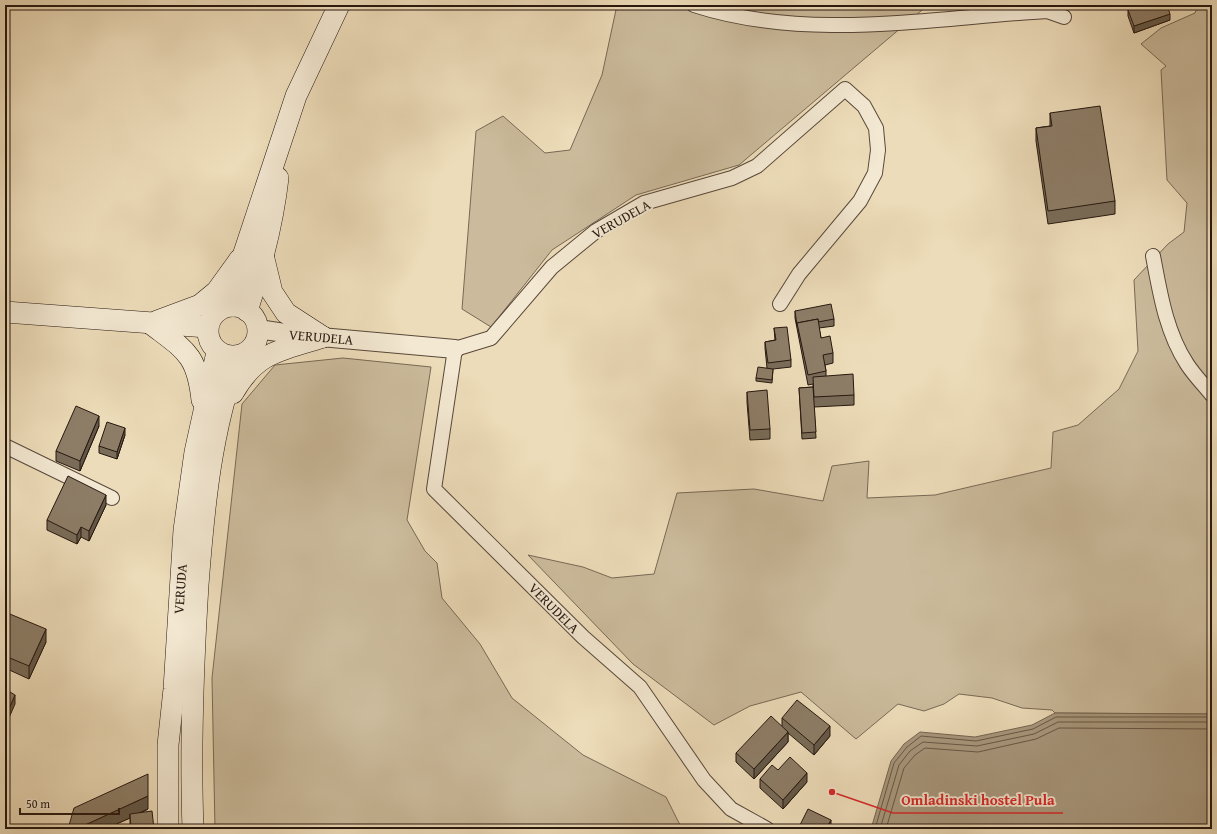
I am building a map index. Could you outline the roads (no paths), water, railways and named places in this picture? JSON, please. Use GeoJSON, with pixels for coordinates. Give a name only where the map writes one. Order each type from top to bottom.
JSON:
{"type":"FeatureCollection","features":[{"type":"Feature","properties":{"kind":"main road"},"geometry":{"type":"LineString","coordinates":[[240,308],[253,255],[269,173],[281,145],[296,96],[339,5]]}},
{"type":"Feature","properties":{"kind":"main road"},"geometry":{"type":"LineString","coordinates":[[151,324],[200,305],[217,291],[253,255]]}},
{"type":"Feature","properties":{"kind":"main road"},"geometry":{"type":"LineString","coordinates":[[253,255],[266,272],[272,292],[286,313],[323,337]]}},
{"type":"Feature","properties":{"kind":"main road"},"geometry":{"type":"LineString","coordinates":[[240,308],[256,322],[258,337],[250,350],[238,356],[230,357],[217,352],[209,341],[207,327],[213,314],[219,310],[240,308]]}},
{"type":"Feature","properties":{"kind":"main road"},"geometry":{"type":"LineString","coordinates":[[5,312],[207,327]]}},
{"type":"Feature","properties":{"kind":"main road"},"geometry":{"type":"LineString","coordinates":[[151,324],[178,345],[192,360],[211,416]]}},
{"type":"Feature","properties":{"kind":"main road"},"geometry":{"type":"LineString","coordinates":[[211,416],[243,376],[258,361],[268,356],[323,337]]}},
{"type":"Feature","properties":{"kind":"main road","name":"VERUDA"},"geometry":{"type":"LineString","coordinates":[[193,829],[191,702],[196,611],[217,352]]}},
{"type":"Feature","properties":{"kind":"main road","name":"VERUDA"},"geometry":{"type":"LineString","coordinates":[[168,829],[168,745],[174,689],[184,530],[195,452],[211,416],[224,394],[238,356]]}},
{"type":"Feature","properties":{"kind":"street"},"geometry":{"type":"LineString","coordinates":[[694,5],[719,13],[761,20],[815,24],[874,24],[1047,11],[1064,17]]}},
{"type":"Feature","properties":{"kind":"street","name":"VERUDELA"},"geometry":{"type":"LineString","coordinates":[[258,329],[323,337],[456,349],[491,338],[552,267],[596,231],[644,203],[732,178],[756,166],[845,89],[864,106],[876,128],[878,150],[875,173],[860,201],[799,274],[780,304]]}},
{"type":"Feature","properties":{"kind":"street"},"geometry":{"type":"LineString","coordinates":[[1153,256],[1162,300],[1172,333],[1187,364],[1212,395]]}},
{"type":"Feature","properties":{"kind":"street","name":"VERUDELA"},"geometry":{"type":"LineString","coordinates":[[456,349],[434,489],[583,637],[640,687],[704,780],[731,809],[767,829]]}},
{"type":"Feature","properties":{"kind":"street"},"geometry":{"type":"LineString","coordinates":[[5,446],[112,498]]}},
{"type":"Feature","properties":{"kind":"water"},"geometry":{"type":"Polygon","coordinates":[[[1055,713],[1212,714],[1212,829],[871,829],[891,761],[904,744],[920,732],[975,737],[1032,725],[1055,713]]]}},
{"type":"Feature","properties":{"kind":"place","name":"Omladinski hostel Pula"},"geometry":{"type":"Point","coordinates":[832,792]}}]}
